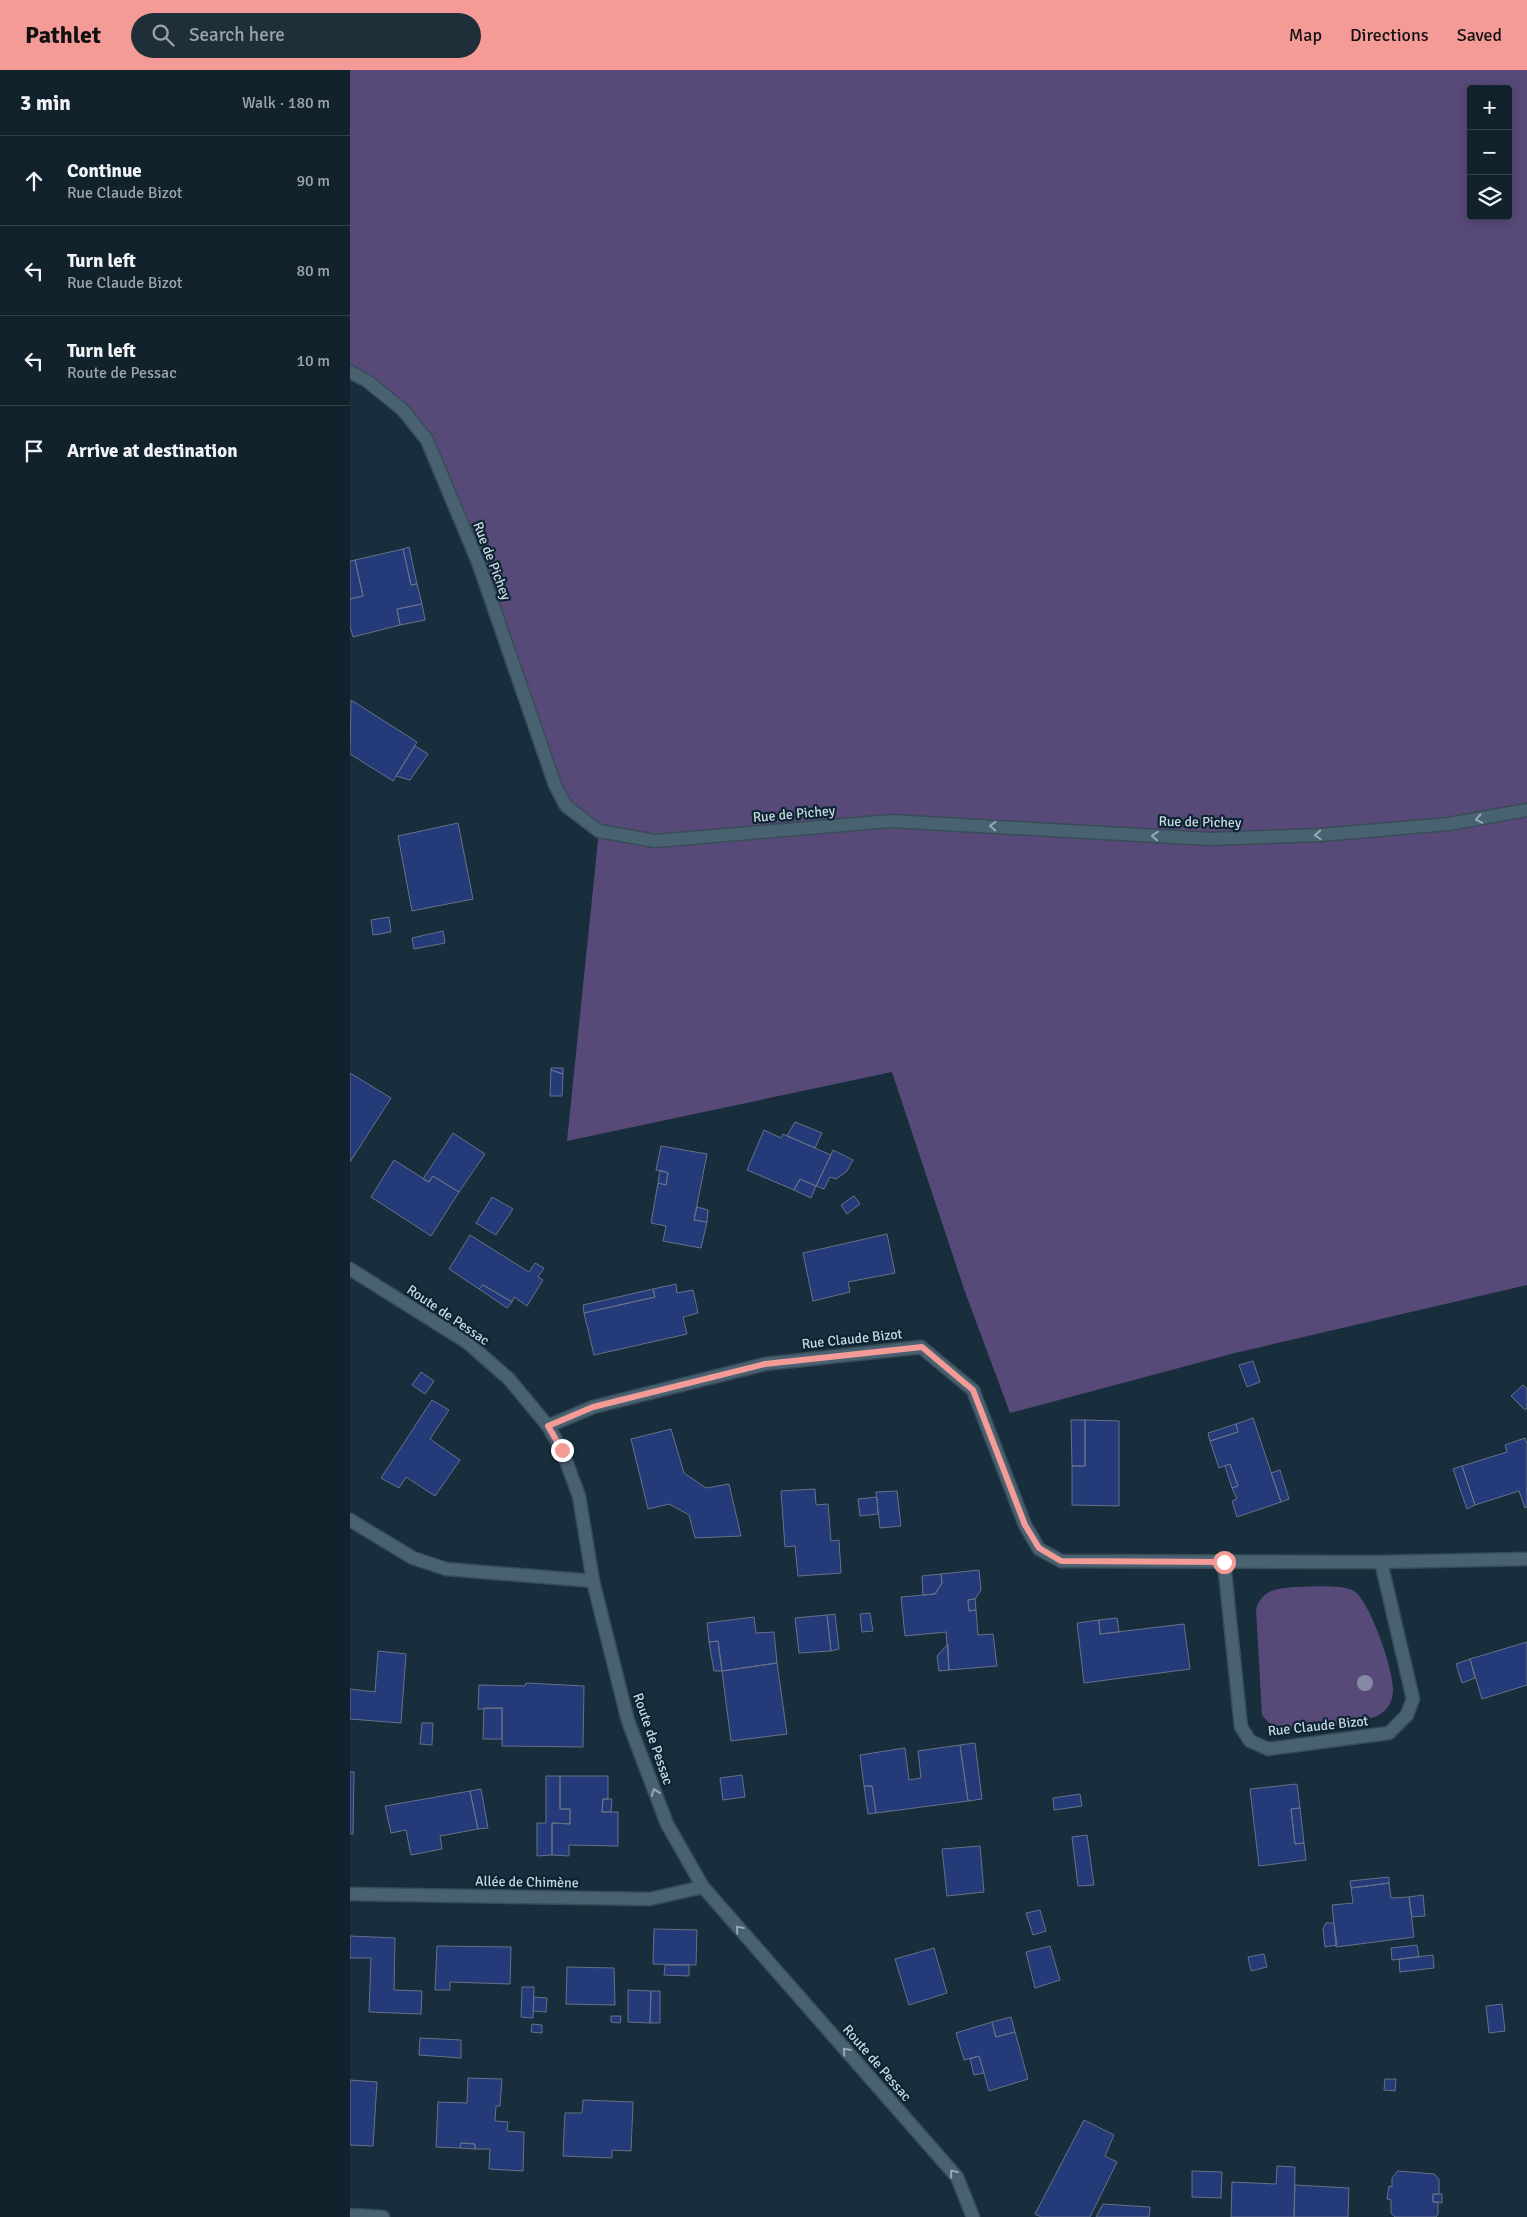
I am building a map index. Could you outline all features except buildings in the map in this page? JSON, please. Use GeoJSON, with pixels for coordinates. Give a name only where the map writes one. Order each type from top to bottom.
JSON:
{"type":"FeatureCollection","features":[{"type":"Feature","properties":{"kind":"street","name":"Rue de Pichey"},"geometry":{"type":"LineString","coordinates":[[350,372],[366,380],[403,410],[426,440],[478,562],[555,785],[566,806],[599,831],[655,841],[891,821],[1210,839],[1321,835],[1448,824],[1527,810]]}},
{"type":"Feature","properties":{"kind":"street","name":"Route de Pessac"},"geometry":{"type":"LineString","coordinates":[[350,1269],[468,1342],[509,1379],[548,1426],[562,1450],[580,1496],[593,1581],[628,1721],[667,1824],[703,1887],[958,2177],[974,2217]]}},
{"type":"Feature","properties":{"kind":"street","name":"Rue Claude Bizot"},"geometry":{"type":"LineString","coordinates":[[548,1426],[593,1407],[765,1364],[922,1347],[973,1390],[1025,1525],[1039,1548],[1061,1561],[1381,1562],[1527,1559]]}},
{"type":"Feature","properties":{"kind":"street"},"geometry":{"type":"LineString","coordinates":[[350,1520],[413,1558],[446,1569],[593,1581]]}},
{"type":"Feature","properties":{"kind":"street","name":"Rue Claude Bizot"},"geometry":{"type":"LineString","coordinates":[[1224,1562],[1241,1726],[1250,1741],[1268,1749],[1389,1733],[1407,1715],[1413,1699],[1381,1562]]}},
{"type":"Feature","properties":{"kind":"street","name":"Allée de Chimène"},"geometry":{"type":"LineString","coordinates":[[350,1894],[650,1899],[703,1887]]}},
{"type":"Feature","properties":{"kind":"street"},"geometry":{"type":"LineString","coordinates":[[350,2216],[383,2217]]}},
{"type":"Feature","properties":{"kind":"shaded area"},"geometry":{"type":"Polygon","coordinates":[[[350,70],[1527,70],[1527,1285],[1235,1353],[1010,1413],[964,1289],[892,1072],[567,1141],[599,831],[566,806],[427,440],[403,410],[350,372],[350,70]]]}},
{"type":"Feature","properties":{"kind":"shaded area"},"geometry":{"type":"Polygon","coordinates":[[[1332,1586],[1352,1590],[1359,1596],[1373,1620],[1389,1667],[1393,1693],[1392,1700],[1384,1712],[1373,1717],[1341,1724],[1291,1730],[1274,1727],[1262,1715],[1256,1609],[1262,1597],[1271,1591],[1295,1587],[1332,1586]]]}},
{"type":"Feature","properties":{"kind":"route"},"geometry":{"type":"LineString","coordinates":[[562,1450],[548,1426],[593,1407],[765,1364],[922,1347],[973,1390],[1025,1525],[1039,1548],[1061,1561],[1224,1562]]}}]}
